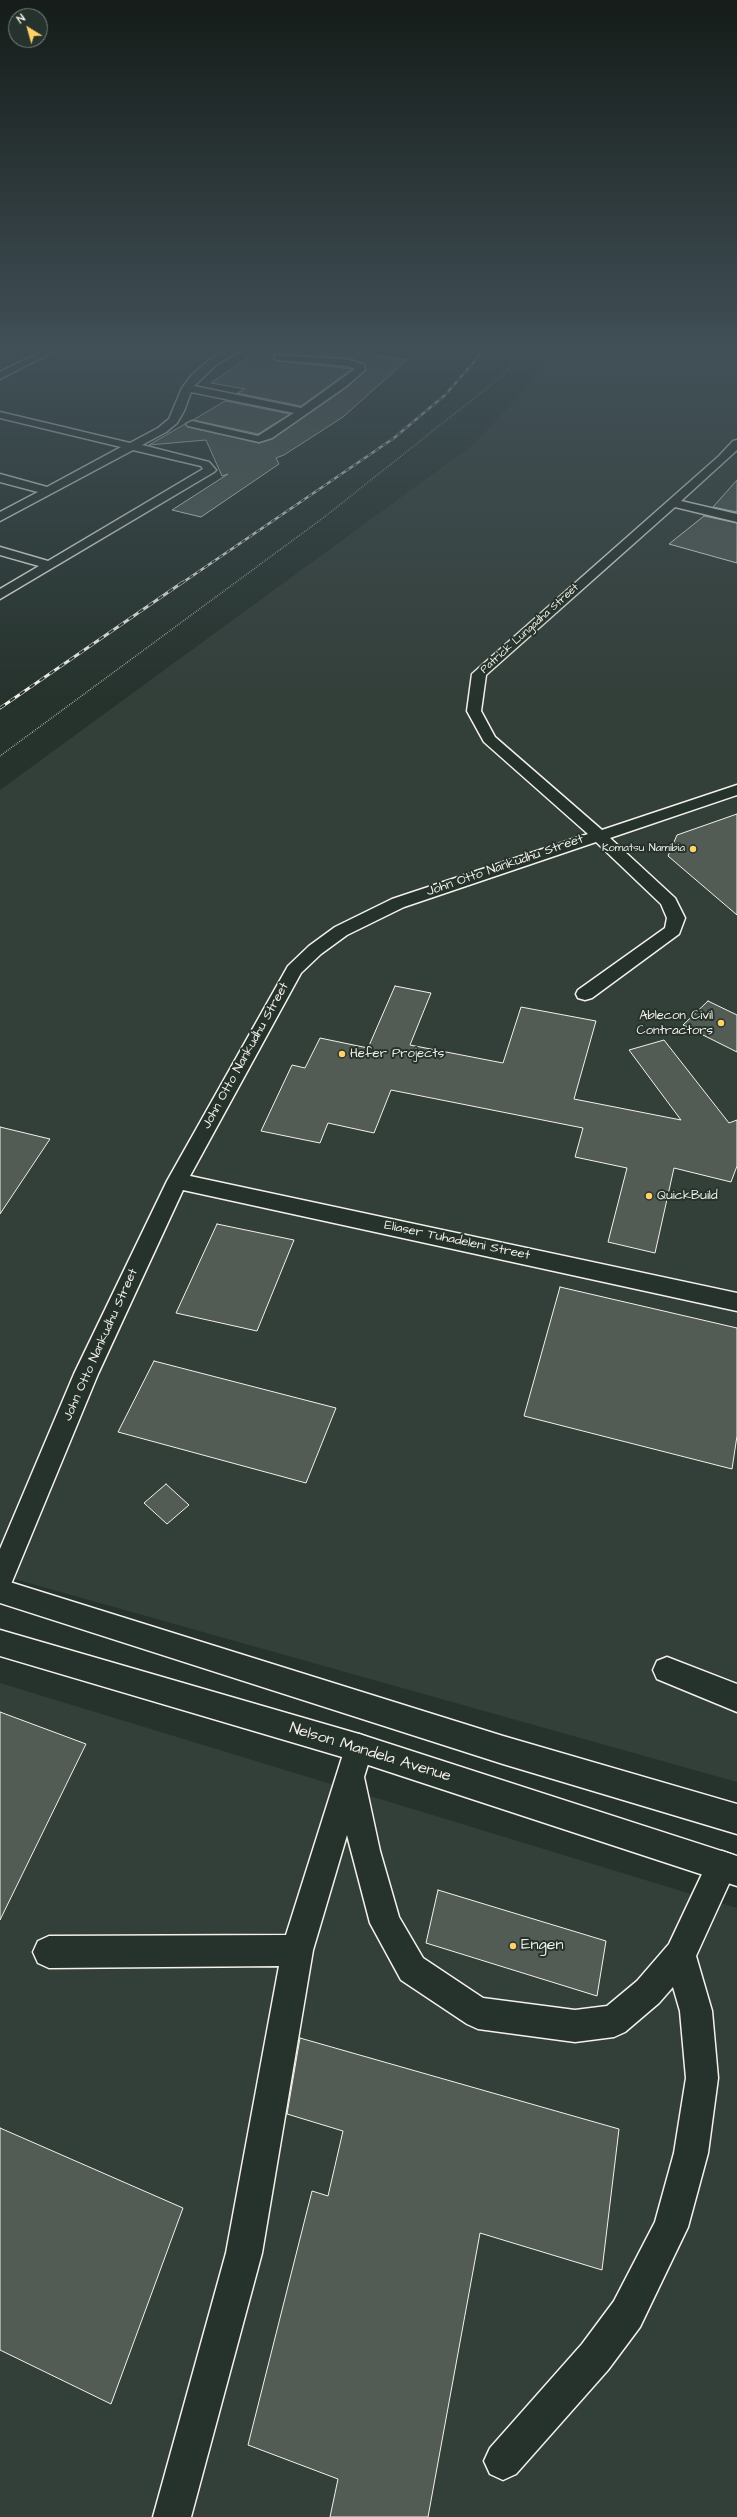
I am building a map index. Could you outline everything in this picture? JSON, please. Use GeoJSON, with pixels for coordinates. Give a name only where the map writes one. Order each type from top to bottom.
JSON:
{"type":"FeatureCollection","features":[{"type":"Feature","properties":{"kind":"street"},"geometry":{"type":"LineString","coordinates":[[0,517],[96,464]]}},
{"type":"Feature","properties":{"kind":"street"},"geometry":{"type":"LineString","coordinates":[[0,595],[210,470],[205,464]]}},
{"type":"Feature","properties":{"kind":"street","name":"Patrick Lungadha Street"},"geometry":{"type":"LineString","coordinates":[[585,994],[673,930],[676,918],[669,902],[598,835],[489,739],[474,711],[479,674],[672,503],[723,464]]}},
{"type":"Feature","properties":{"kind":"street"},"geometry":{"type":"LineString","coordinates":[[0,478],[48,491]]}},
{"type":"Feature","properties":{"kind":"street"},"geometry":{"type":"LineString","coordinates":[[672,503],[737,518]]}},
{"type":"Feature","properties":{"kind":"street"},"geometry":{"type":"LineString","coordinates":[[0,551],[49,565]]}},
{"type":"Feature","properties":{"kind":"street","name":"John Otto Nankudhu Street"},"geometry":{"type":"LineString","coordinates":[[0,1580],[86,1374],[177,1181],[294,970],[315,950],[341,931],[398,903],[598,835],[737,790]]}},
{"type":"Feature","properties":{"kind":"street","name":"Eliaser Tuhadeleni Street"},"geometry":{"type":"LineString","coordinates":[[177,1181],[737,1302]]}},
{"type":"Feature","properties":{"kind":"street"},"geometry":{"type":"LineString","coordinates":[[0,1591],[503,1750],[737,1819]]}},
{"type":"Feature","properties":{"kind":"street","name":"Nelson Mandela Avenue"},"geometry":{"type":"LineString","coordinates":[[0,1642],[359,1748],[729,1868]]}},
{"type":"Feature","properties":{"kind":"street"},"geometry":{"type":"LineString","coordinates":[[666,1670],[737,1698]]}},
{"type":"Feature","properties":{"kind":"street"},"geometry":{"type":"LineString","coordinates":[[172,2517],[244,2253],[297,1950],[359,1748]]}},
{"type":"Feature","properties":{"kind":"street"},"geometry":{"type":"LineString","coordinates":[[350,1779],[365,1851],[386,1923],[412,1969],[478,2013],[575,2026],[614,2021],[648,1992],[680,1955],[729,1868]]}},
{"type":"Feature","properties":{"kind":"street"},"geometry":{"type":"LineString","coordinates":[[49,1952],[297,1950]]}},
{"type":"Feature","properties":{"kind":"street"},"geometry":{"type":"LineString","coordinates":[[503,2461],[595,2357],[627,2314],[671,2226],[691,2153],[702,2078],[696,2011],[680,1955]]}},
{"type":"Feature","properties":{"kind":"path"},"geometry":{"type":"LineString","coordinates":[[0,756],[324,518],[391,464]]}},
{"type":"Feature","properties":{"kind":"shaded area"},"geometry":{"type":"Polygon","coordinates":[[[446,464],[737,464],[737,1782],[0,1575],[0,790],[446,464]]]}},
{"type":"Feature","properties":{"kind":"shaded area"},"geometry":{"type":"Polygon","coordinates":[[[0,1683],[737,1908],[737,2517],[0,2517],[0,1683]]]}},
{"type":"Feature","properties":{"kind":"building"},"geometry":{"type":"Polygon","coordinates":[[[217,464],[278,464],[201,517],[172,510],[228,474],[222,476],[217,464]]]}},
{"type":"Feature","properties":{"kind":"building"},"geometry":{"type":"Polygon","coordinates":[[[737,480],[737,512],[713,507],[737,480]]]}},
{"type":"Feature","properties":{"kind":"building"},"geometry":{"type":"Polygon","coordinates":[[[704,516],[737,523],[737,563],[669,544],[704,516]]]}},
{"type":"Feature","properties":{"kind":"building"},"geometry":{"type":"Polygon","coordinates":[[[737,814],[737,915],[668,856],[677,835],[737,814]]]}},
{"type":"Feature","properties":{"kind":"building"},"geometry":{"type":"Polygon","coordinates":[[[395,986],[431,993],[410,1045],[503,1063],[521,1007],[596,1021],[574,1099],[681,1120],[629,1050],[664,1040],[729,1123],[737,1120],[737,1166],[731,1182],[674,1168],[655,1253],[608,1242],[627,1168],[575,1157],[583,1128],[391,1090],[374,1133],[328,1123],[320,1143],[261,1131],[292,1065],[305,1068],[320,1038],[368,1048],[395,986]]]}},
{"type":"Feature","properties":{"kind":"building"},"geometry":{"type":"Polygon","coordinates":[[[708,1001],[737,1015],[737,1052],[683,1025],[708,1001]]]}},
{"type":"Feature","properties":{"kind":"building"},"geometry":{"type":"Polygon","coordinates":[[[0,1127],[50,1139],[0,1214],[0,1127]]]}},
{"type":"Feature","properties":{"kind":"building"},"geometry":{"type":"Polygon","coordinates":[[[217,1224],[294,1240],[257,1331],[176,1313],[217,1224]]]}},
{"type":"Feature","properties":{"kind":"building"},"geometry":{"type":"Polygon","coordinates":[[[560,1287],[737,1328],[737,1436],[732,1469],[524,1416],[560,1287]]]}},
{"type":"Feature","properties":{"kind":"building"},"geometry":{"type":"Polygon","coordinates":[[[154,1361],[336,1408],[306,1483],[118,1432],[154,1361]]]}},
{"type":"Feature","properties":{"kind":"building"},"geometry":{"type":"Polygon","coordinates":[[[166,1484],[189,1505],[167,1524],[144,1503],[166,1484]]]}},
{"type":"Feature","properties":{"kind":"building"},"geometry":{"type":"Polygon","coordinates":[[[0,1712],[86,1744],[0,1920],[0,1712]]]}},
{"type":"Feature","properties":{"kind":"building"},"geometry":{"type":"Polygon","coordinates":[[[438,1890],[606,1941],[597,1996],[426,1943],[438,1890]]]}},
{"type":"Feature","properties":{"kind":"building"},"geometry":{"type":"Polygon","coordinates":[[[300,2038],[619,2129],[602,2270],[480,2233],[428,2517],[330,2517],[338,2479],[248,2445],[312,2191],[328,2196],[343,2131],[287,2114],[300,2038]]]}},
{"type":"Feature","properties":{"kind":"building"},"geometry":{"type":"Polygon","coordinates":[[[0,2128],[183,2208],[111,2404],[0,2350],[0,2128]]]}},
{"type":"Feature","properties":{"kind":"railway"},"geometry":{"type":"LineString","coordinates":[[182,583],[355,464]]}},
{"type":"Feature","properties":{"kind":"railway"},"geometry":{"type":"LineString","coordinates":[[0,708],[183,582]]}},
{"type":"Feature","properties":{"kind":"place","name":"Komatsu Namibia"},"geometry":{"type":"Point","coordinates":[693,849]}},
{"type":"Feature","properties":{"kind":"place","name":"Ablecon Civil Contractors"},"geometry":{"type":"Point","coordinates":[721,1023]}},
{"type":"Feature","properties":{"kind":"place","name":"Hefer Projects"},"geometry":{"type":"Point","coordinates":[342,1054]}},
{"type":"Feature","properties":{"kind":"place","name":"QuickBuild"},"geometry":{"type":"Point","coordinates":[649,1196]}},
{"type":"Feature","properties":{"kind":"place","name":"Engen"},"geometry":{"type":"Point","coordinates":[513,1946]}}]}
